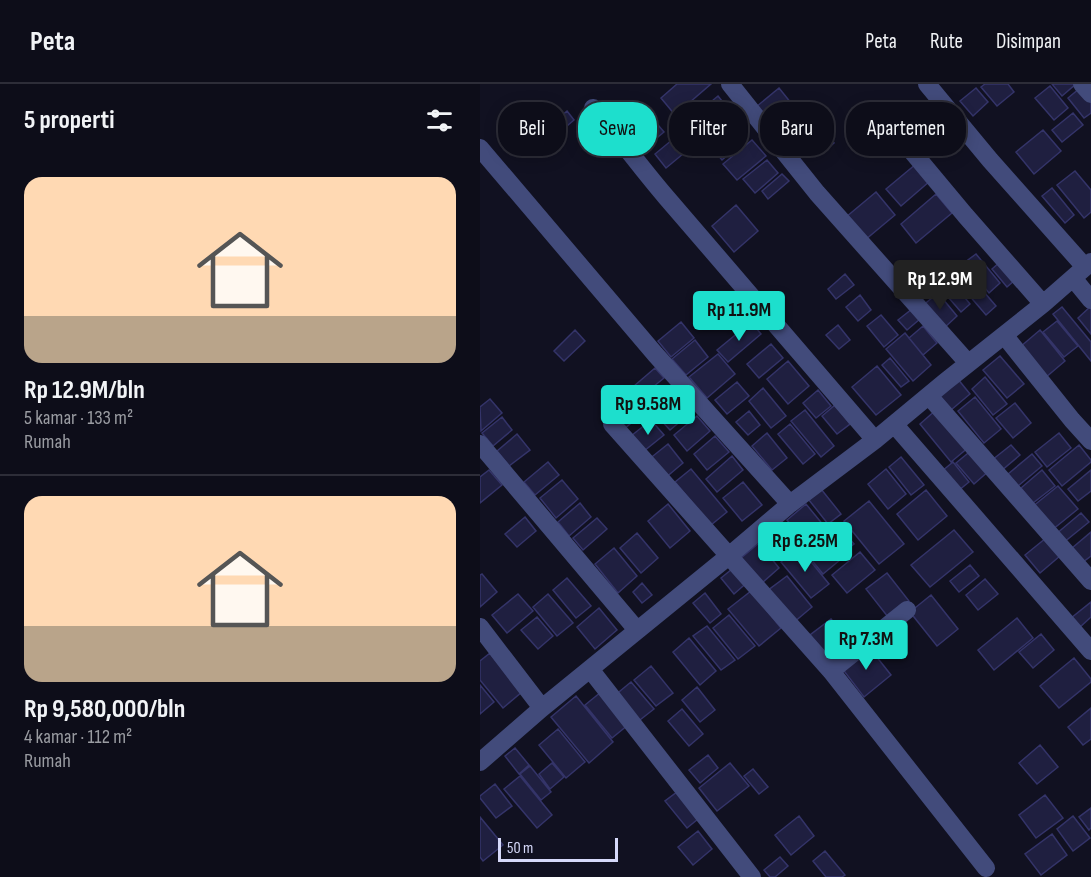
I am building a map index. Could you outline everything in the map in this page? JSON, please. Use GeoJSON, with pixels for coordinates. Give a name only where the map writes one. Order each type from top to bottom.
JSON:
{"type":"FeatureCollection","features":[{"type":"Feature","properties":{"kind":"street"},"geometry":{"type":"LineString","coordinates":[[730,84],[817,193],[968,363]]}},
{"type":"Feature","properties":{"kind":"street"},"geometry":{"type":"LineString","coordinates":[[927,84],[1083,269],[1091,300]]}},
{"type":"Feature","properties":{"kind":"street"},"geometry":{"type":"LineString","coordinates":[[1082,84],[1091,94]]}},
{"type":"Feature","properties":{"kind":"street"},"geometry":{"type":"LineString","coordinates":[[480,148],[655,354],[790,504]]}},
{"type":"Feature","properties":{"kind":"street"},"geometry":{"type":"LineString","coordinates":[[632,156],[875,440]]}},
{"type":"Feature","properties":{"kind":"street"},"geometry":{"type":"LineString","coordinates":[[916,156],[1043,304]]}},
{"type":"Feature","properties":{"kind":"street"},"geometry":{"type":"LineString","coordinates":[[480,762],[542,708],[790,504],[875,440],[1083,269]]}},
{"type":"Feature","properties":{"kind":"street"},"geometry":{"type":"LineString","coordinates":[[1004,335],[1091,441]]}},
{"type":"Feature","properties":{"kind":"street"},"geometry":{"type":"LineString","coordinates":[[929,396],[1091,581]]}},
{"type":"Feature","properties":{"kind":"street"},"geometry":{"type":"LineString","coordinates":[[612,424],[831,671],[986,868]]}},
{"type":"Feature","properties":{"kind":"street"},"geometry":{"type":"LineString","coordinates":[[894,424],[1091,651]]}},
{"type":"Feature","properties":{"kind":"street"},"geometry":{"type":"LineString","coordinates":[[480,444],[637,630]]}},
{"type":"Feature","properties":{"kind":"street"},"geometry":{"type":"LineString","coordinates":[[831,671],[907,610]]}},
{"type":"Feature","properties":{"kind":"street"},"geometry":{"type":"LineString","coordinates":[[480,627],[542,708]]}},
{"type":"Feature","properties":{"kind":"street"},"geometry":{"type":"LineString","coordinates":[[590,669],[752,877]]}},
{"type":"Feature","properties":{"kind":"building"},"geometry":{"type":"Polygon","coordinates":[[[677,84],[711,84],[690,102],[669,102],[669,108],[661,98],[677,84]]]}},
{"type":"Feature","properties":{"kind":"building"},"geometry":{"type":"Polygon","coordinates":[[[985,84],[1008,84],[1014,92],[997,106],[981,87],[985,84]]]}},
{"type":"Feature","properties":{"kind":"building"},"geometry":{"type":"Polygon","coordinates":[[[1052,84],[1076,84],[1062,96],[1052,84]]]}},
{"type":"Feature","properties":{"kind":"building"},"geometry":{"type":"Polygon","coordinates":[[[1050,86],[1068,108],[1054,120],[1035,98],[1050,86]]]}},
{"type":"Feature","properties":{"kind":"building"},"geometry":{"type":"Polygon","coordinates":[[[779,88],[790,102],[762,102],[779,88]]]}},
{"type":"Feature","properties":{"kind":"building"},"geometry":{"type":"Polygon","coordinates":[[[976,88],[988,102],[973,116],[966,108],[966,102],[960,101],[976,88]]]}},
{"type":"Feature","properties":{"kind":"building"},"geometry":{"type":"Polygon","coordinates":[[[1080,88],[1091,101],[1091,113],[1084,118],[1068,98],[1080,88]]]}},
{"type":"Feature","properties":{"kind":"building"},"geometry":{"type":"Polygon","coordinates":[[[718,96],[723,102],[711,102],[718,96]]]}},
{"type":"Feature","properties":{"kind":"building"},"geometry":{"type":"Polygon","coordinates":[[[566,112],[574,120],[566,127],[566,112]]]}},
{"type":"Feature","properties":{"kind":"building"},"geometry":{"type":"Polygon","coordinates":[[[1073,113],[1083,125],[1062,142],[1052,130],[1073,113]]]}},
{"type":"Feature","properties":{"kind":"building"},"geometry":{"type":"Polygon","coordinates":[[[657,124],[664,132],[657,138],[657,124]]]}},
{"type":"Feature","properties":{"kind":"building"},"geometry":{"type":"Polygon","coordinates":[[[1043,130],[1061,151],[1034,174],[1016,152],[1043,130]]]}},
{"type":"Feature","properties":{"kind":"building"},"geometry":{"type":"Polygon","coordinates":[[[752,140],[760,149],[760,156],[766,156],[737,180],[723,164],[733,156],[748,156],[748,143],[752,140]]]}},
{"type":"Feature","properties":{"kind":"building"},"geometry":{"type":"Polygon","coordinates":[[[669,142],[669,156],[681,156],[666,168],[657,156],[657,152],[669,142]]]}},
{"type":"Feature","properties":{"kind":"building"},"geometry":{"type":"Polygon","coordinates":[[[767,160],[778,173],[755,193],[743,179],[767,160]]]}},
{"type":"Feature","properties":{"kind":"building"},"geometry":{"type":"Polygon","coordinates":[[[916,164],[930,181],[901,206],[886,189],[916,164]]]}},
{"type":"Feature","properties":{"kind":"building"},"geometry":{"type":"Polygon","coordinates":[[[1075,171],[1091,190],[1091,212],[1084,218],[1057,185],[1075,171]]]}},
{"type":"Feature","properties":{"kind":"building"},"geometry":{"type":"Polygon","coordinates":[[[782,174],[789,181],[768,199],[762,191],[782,174]]]}},
{"type":"Feature","properties":{"kind":"building"},"geometry":{"type":"Polygon","coordinates":[[[1052,188],[1074,215],[1065,223],[1042,196],[1052,188]]]}},
{"type":"Feature","properties":{"kind":"building"},"geometry":{"type":"Polygon","coordinates":[[[876,192],[895,215],[865,240],[846,217],[876,192]]]}},
{"type":"Feature","properties":{"kind":"building"},"geometry":{"type":"Polygon","coordinates":[[[936,194],[952,213],[916,243],[901,224],[936,194]]]}},
{"type":"Feature","properties":{"kind":"building"},"geometry":{"type":"Polygon","coordinates":[[[736,205],[758,231],[734,252],[712,226],[736,205]]]}},
{"type":"Feature","properties":{"kind":"building"},"geometry":{"type":"Polygon","coordinates":[[[976,254],[1000,283],[989,293],[964,263],[976,254]]]}},
{"type":"Feature","properties":{"kind":"building"},"geometry":{"type":"Polygon","coordinates":[[[1000,262],[1015,280],[1007,287],[992,269],[1000,262]]]}},
{"type":"Feature","properties":{"kind":"building"},"geometry":{"type":"Polygon","coordinates":[[[919,264],[931,279],[914,293],[901,278],[919,264]]]}},
{"type":"Feature","properties":{"kind":"building"},"geometry":{"type":"Polygon","coordinates":[[[845,274],[854,285],[836,299],[828,289],[845,274]]]}},
{"type":"Feature","properties":{"kind":"building"},"geometry":{"type":"Polygon","coordinates":[[[952,282],[970,304],[961,312],[942,290],[952,282]]]}},
{"type":"Feature","properties":{"kind":"building"},"geometry":{"type":"Polygon","coordinates":[[[978,285],[996,306],[986,315],[968,294],[978,285]]]}},
{"type":"Feature","properties":{"kind":"building"},"geometry":{"type":"Polygon","coordinates":[[[938,293],[957,316],[942,330],[922,306],[938,293]]]}},
{"type":"Feature","properties":{"kind":"building"},"geometry":{"type":"Polygon","coordinates":[[[860,295],[871,310],[858,321],[846,307],[860,295]]]}},
{"type":"Feature","properties":{"kind":"building"},"geometry":{"type":"Polygon","coordinates":[[[1091,306],[1091,334],[1078,318],[1091,306]]]}},
{"type":"Feature","properties":{"kind":"building"},"geometry":{"type":"Polygon","coordinates":[[[1062,307],[1091,342],[1091,361],[1053,314],[1062,307]]]}},
{"type":"Feature","properties":{"kind":"building"},"geometry":{"type":"Polygon","coordinates":[[[912,309],[920,319],[907,330],[898,320],[912,309]]]}},
{"type":"Feature","properties":{"kind":"building"},"geometry":{"type":"Polygon","coordinates":[[[881,315],[898,335],[884,347],[867,326],[881,315]]]}},
{"type":"Feature","properties":{"kind":"building"},"geometry":{"type":"Polygon","coordinates":[[[1057,321],[1078,346],[1064,357],[1043,332],[1057,321]]]}},
{"type":"Feature","properties":{"kind":"building"},"geometry":{"type":"Polygon","coordinates":[[[681,322],[694,338],[671,357],[658,341],[681,322]]]}},
{"type":"Feature","properties":{"kind":"building"},"geometry":{"type":"Polygon","coordinates":[[[751,322],[761,334],[728,362],[717,350],[751,322]]]}},
{"type":"Feature","properties":{"kind":"building"},"geometry":{"type":"Polygon","coordinates":[[[838,325],[850,340],[839,349],[826,335],[838,325]]]}},
{"type":"Feature","properties":{"kind":"building"},"geometry":{"type":"Polygon","coordinates":[[[923,326],[937,343],[923,355],[909,338],[923,326]]]}},
{"type":"Feature","properties":{"kind":"building"},"geometry":{"type":"Polygon","coordinates":[[[575,330],[585,341],[564,361],[554,351],[575,330]]]}},
{"type":"Feature","properties":{"kind":"building"},"geometry":{"type":"Polygon","coordinates":[[[1040,330],[1065,361],[1045,378],[1020,347],[1040,330]]]}},
{"type":"Feature","properties":{"kind":"building"},"geometry":{"type":"Polygon","coordinates":[[[905,333],[931,365],[913,381],[886,349],[905,333]]]}},
{"type":"Feature","properties":{"kind":"building"},"geometry":{"type":"Polygon","coordinates":[[[695,340],[708,357],[686,375],[672,359],[695,340]]]}},
{"type":"Feature","properties":{"kind":"building"},"geometry":{"type":"Polygon","coordinates":[[[771,344],[783,358],[759,378],[747,364],[771,344]]]}},
{"type":"Feature","properties":{"kind":"building"},"geometry":{"type":"Polygon","coordinates":[[[718,354],[735,374],[707,398],[689,377],[718,354]]]}},
{"type":"Feature","properties":{"kind":"building"},"geometry":{"type":"Polygon","coordinates":[[[1000,356],[1024,384],[1007,398],[983,370],[1000,356]]]}},
{"type":"Feature","properties":{"kind":"building"},"geometry":{"type":"Polygon","coordinates":[[[890,358],[909,381],[901,387],[882,365],[890,358]]]}},
{"type":"Feature","properties":{"kind":"building"},"geometry":{"type":"Polygon","coordinates":[[[788,361],[809,386],[788,404],[767,379],[788,361]]]}},
{"type":"Feature","properties":{"kind":"building"},"geometry":{"type":"Polygon","coordinates":[[[877,366],[901,395],[876,415],[852,387],[877,366]]]}},
{"type":"Feature","properties":{"kind":"building"},"geometry":{"type":"Polygon","coordinates":[[[655,368],[664,378],[642,396],[634,386],[655,368]]]}},
{"type":"Feature","properties":{"kind":"building"},"geometry":{"type":"Polygon","coordinates":[[[985,377],[1007,404],[993,415],[972,389],[985,377]]]}},
{"type":"Feature","properties":{"kind":"building"},"geometry":{"type":"Polygon","coordinates":[[[957,378],[970,394],[951,410],[938,394],[957,378]]]}},
{"type":"Feature","properties":{"kind":"building"},"geometry":{"type":"Polygon","coordinates":[[[737,382],[749,396],[727,414],[715,400],[737,382]]]}},
{"type":"Feature","properties":{"kind":"building"},"geometry":{"type":"Polygon","coordinates":[[[763,388],[786,416],[771,428],[749,401],[763,388]]]}},
{"type":"Feature","properties":{"kind":"building"},"geometry":{"type":"Polygon","coordinates":[[[818,390],[831,406],[816,418],[803,403],[818,390]]]}},
{"type":"Feature","properties":{"kind":"building"},"geometry":{"type":"Polygon","coordinates":[[[975,397],[1001,429],[984,443],[958,411],[975,397]]]}},
{"type":"Feature","properties":{"kind":"building"},"geometry":{"type":"Polygon","coordinates":[[[490,399],[502,413],[481,431],[480,407],[490,399]]]}},
{"type":"Feature","properties":{"kind":"building"},"geometry":{"type":"Polygon","coordinates":[[[636,399],[646,411],[624,429],[614,418],[636,399]]]}},
{"type":"Feature","properties":{"kind":"building"},"geometry":{"type":"Polygon","coordinates":[[[683,399],[693,411],[670,430],[659,418],[683,399]]]}},
{"type":"Feature","properties":{"kind":"building"},"geometry":{"type":"Polygon","coordinates":[[[1015,403],[1031,423],[1013,438],[996,418],[1015,403]]]}},
{"type":"Feature","properties":{"kind":"building"},"geometry":{"type":"Polygon","coordinates":[[[835,405],[850,424],[837,434],[822,416],[835,405]]]}},
{"type":"Feature","properties":{"kind":"building"},"geometry":{"type":"Polygon","coordinates":[[[937,409],[969,447],[951,462],[920,424],[937,409]]]}},
{"type":"Feature","properties":{"kind":"building"},"geometry":{"type":"Polygon","coordinates":[[[805,410],[834,446],[821,457],[791,421],[805,410]]]}},
{"type":"Feature","properties":{"kind":"building"},"geometry":{"type":"Polygon","coordinates":[[[749,411],[760,425],[748,435],[736,422],[749,411]]]}},
{"type":"Feature","properties":{"kind":"building"},"geometry":{"type":"Polygon","coordinates":[[[697,416],[710,431],[687,451],[674,435],[697,416]]]}},
{"type":"Feature","properties":{"kind":"building"},"geometry":{"type":"Polygon","coordinates":[[[502,417],[512,430],[493,446],[482,433],[502,417]]]}},
{"type":"Feature","properties":{"kind":"building"},"geometry":{"type":"Polygon","coordinates":[[[651,420],[664,435],[644,451],[631,436],[651,420]]]}},
{"type":"Feature","properties":{"kind":"building"},"geometry":{"type":"Polygon","coordinates":[[[790,424],[815,454],[803,464],[778,434],[790,424]]]}},
{"type":"Feature","properties":{"kind":"building"},"geometry":{"type":"Polygon","coordinates":[[[767,433],[787,458],[772,470],[752,446],[767,433]]]}},
{"type":"Feature","properties":{"kind":"building"},"geometry":{"type":"Polygon","coordinates":[[[1059,433],[1071,448],[1047,467],[1035,452],[1059,433]]]}},
{"type":"Feature","properties":{"kind":"building"},"geometry":{"type":"Polygon","coordinates":[[[517,434],[530,450],[509,466],[497,451],[517,434]]]}},
{"type":"Feature","properties":{"kind":"building"},"geometry":{"type":"Polygon","coordinates":[[[715,436],[729,452],[707,470],[694,454],[715,436]]]}},
{"type":"Feature","properties":{"kind":"building"},"geometry":{"type":"Polygon","coordinates":[[[668,444],[683,463],[664,479],[648,460],[668,444]]]}},
{"type":"Feature","properties":{"kind":"building"},"geometry":{"type":"Polygon","coordinates":[[[1011,445],[1020,455],[1001,471],[992,460],[1011,445]]]}},
{"type":"Feature","properties":{"kind":"building"},"geometry":{"type":"Polygon","coordinates":[[[1079,445],[1091,462],[1062,486],[1049,470],[1079,445]]]}},
{"type":"Feature","properties":{"kind":"building"},"geometry":{"type":"Polygon","coordinates":[[[973,449],[990,470],[974,484],[956,463],[973,449]]]}},
{"type":"Feature","properties":{"kind":"building"},"geometry":{"type":"Polygon","coordinates":[[[1032,454],[1042,466],[1018,486],[1008,474],[1032,454]]]}},
{"type":"Feature","properties":{"kind":"building"},"geometry":{"type":"Polygon","coordinates":[[[732,456],[743,470],[717,492],[706,479],[732,456]]]}},
{"type":"Feature","properties":{"kind":"building"},"geometry":{"type":"Polygon","coordinates":[[[901,457],[924,485],[911,495],[889,467],[901,457]]]}},
{"type":"Feature","properties":{"kind":"building"},"geometry":{"type":"Polygon","coordinates":[[[548,462],[559,475],[535,495],[524,482],[548,462]]]}},
{"type":"Feature","properties":{"kind":"building"},"geometry":{"type":"Polygon","coordinates":[[[953,462],[969,482],[958,491],[942,471],[953,462]]]}},
{"type":"Feature","properties":{"kind":"building"},"geometry":{"type":"Polygon","coordinates":[[[691,469],[727,512],[711,525],[675,482],[691,469]]]}},
{"type":"Feature","properties":{"kind":"building"},"geometry":{"type":"Polygon","coordinates":[[[886,469],[906,494],[888,509],[868,484],[886,469]]]}},
{"type":"Feature","properties":{"kind":"building"},"geometry":{"type":"Polygon","coordinates":[[[489,470],[502,485],[480,503],[480,477],[489,470]]]}},
{"type":"Feature","properties":{"kind":"building"},"geometry":{"type":"Polygon","coordinates":[[[1042,470],[1055,486],[1033,503],[1021,488],[1042,470]]]}},
{"type":"Feature","properties":{"kind":"building"},"geometry":{"type":"Polygon","coordinates":[[[1091,470],[1091,491],[1078,501],[1068,489],[1091,470]]]}},
{"type":"Feature","properties":{"kind":"building"},"geometry":{"type":"Polygon","coordinates":[[[562,480],[578,499],[556,518],[540,498],[562,480]]]}},
{"type":"Feature","properties":{"kind":"building"},"geometry":{"type":"Polygon","coordinates":[[[743,482],[762,505],[742,521],[723,498],[743,482]]]}},
{"type":"Feature","properties":{"kind":"building"},"geometry":{"type":"Polygon","coordinates":[[[1058,486],[1078,509],[1052,530],[1032,507],[1058,486]]]}},
{"type":"Feature","properties":{"kind":"building"},"geometry":{"type":"Polygon","coordinates":[[[821,489],[841,514],[828,524],[809,500],[821,489]]]}},
{"type":"Feature","properties":{"kind":"building"},"geometry":{"type":"Polygon","coordinates":[[[926,490],[947,516],[918,540],[897,514],[926,490]]]}},
{"type":"Feature","properties":{"kind":"building"},"geometry":{"type":"Polygon","coordinates":[[[869,501],[904,544],[879,564],[844,521],[869,501]]]}},
{"type":"Feature","properties":{"kind":"building"},"geometry":{"type":"Polygon","coordinates":[[[580,503],[591,517],[569,536],[558,522],[580,503]]]}},
{"type":"Feature","properties":{"kind":"building"},"geometry":{"type":"Polygon","coordinates":[[[668,504],[690,531],[670,548],[648,521],[668,504]]]}},
{"type":"Feature","properties":{"kind":"building"},"geometry":{"type":"Polygon","coordinates":[[[806,504],[824,526],[805,542],[787,520],[806,504]]]}},
{"type":"Feature","properties":{"kind":"building"},"geometry":{"type":"Polygon","coordinates":[[[1081,513],[1089,522],[1063,543],[1056,534],[1081,513]]]}},
{"type":"Feature","properties":{"kind":"building"},"geometry":{"type":"Polygon","coordinates":[[[525,517],[536,531],[517,547],[505,534],[525,517]]]}},
{"type":"Feature","properties":{"kind":"building"},"geometry":{"type":"Polygon","coordinates":[[[597,518],[607,529],[583,550],[573,538],[597,518]]]}},
{"type":"Feature","properties":{"kind":"building"},"geometry":{"type":"Polygon","coordinates":[[[837,524],[854,544],[843,553],[826,533],[837,524]]]}},
{"type":"Feature","properties":{"kind":"building"},"geometry":{"type":"Polygon","coordinates":[[[954,530],[973,552],[930,587],[911,565],[954,530]]]}},
{"type":"Feature","properties":{"kind":"building"},"geometry":{"type":"Polygon","coordinates":[[[1091,532],[1091,556],[1083,562],[1072,548],[1091,532]]]}},
{"type":"Feature","properties":{"kind":"building"},"geometry":{"type":"Polygon","coordinates":[[[637,533],[658,558],[641,573],[620,548],[637,533]]]}},
{"type":"Feature","properties":{"kind":"building"},"geometry":{"type":"Polygon","coordinates":[[[819,534],[840,560],[823,574],[801,547],[819,534]]]}},
{"type":"Feature","properties":{"kind":"building"},"geometry":{"type":"Polygon","coordinates":[[[1046,538],[1060,556],[1040,573],[1025,555],[1046,538]]]}},
{"type":"Feature","properties":{"kind":"building"},"geometry":{"type":"Polygon","coordinates":[[[759,543],[779,568],[762,583],[741,558],[759,543]]]}},
{"type":"Feature","properties":{"kind":"building"},"geometry":{"type":"Polygon","coordinates":[[[799,547],[829,584],[811,598],[781,562],[799,547]]]}},
{"type":"Feature","properties":{"kind":"building"},"geometry":{"type":"Polygon","coordinates":[[[614,548],[637,576],[618,593],[595,564],[614,548]]]}},
{"type":"Feature","properties":{"kind":"building"},"geometry":{"type":"Polygon","coordinates":[[[860,552],[875,570],[847,593],[832,575],[860,552]]]}},
{"type":"Feature","properties":{"kind":"building"},"geometry":{"type":"Polygon","coordinates":[[[737,565],[750,580],[734,594],[721,578],[737,565]]]}},
{"type":"Feature","properties":{"kind":"building"},"geometry":{"type":"Polygon","coordinates":[[[970,565],[979,576],[959,592],[950,581],[970,565]]]}},
{"type":"Feature","properties":{"kind":"building"},"geometry":{"type":"Polygon","coordinates":[[[887,573],[909,601],[888,617],[866,589],[887,573]]]}},
{"type":"Feature","properties":{"kind":"building"},"geometry":{"type":"Polygon","coordinates":[[[482,574],[497,592],[480,607],[480,575],[482,574]]]}},
{"type":"Feature","properties":{"kind":"building"},"geometry":{"type":"Polygon","coordinates":[[[787,576],[812,607],[793,623],[767,591],[787,576]]]}},
{"type":"Feature","properties":{"kind":"building"},"geometry":{"type":"Polygon","coordinates":[[[567,578],[591,606],[576,618],[553,590],[567,578]]]}},
{"type":"Feature","properties":{"kind":"building"},"geometry":{"type":"Polygon","coordinates":[[[985,579],[998,594],[978,610],[966,595],[985,579]]]}},
{"type":"Feature","properties":{"kind":"building"},"geometry":{"type":"Polygon","coordinates":[[[642,583],[652,595],[642,603],[633,592],[642,583]]]}},
{"type":"Feature","properties":{"kind":"building"},"geometry":{"type":"Polygon","coordinates":[[[751,591],[781,628],[759,646],[728,609],[751,591]]]}},
{"type":"Feature","properties":{"kind":"building"},"geometry":{"type":"Polygon","coordinates":[[[705,593],[721,614],[710,623],[693,603],[705,593]]]}},
{"type":"Feature","properties":{"kind":"building"},"geometry":{"type":"Polygon","coordinates":[[[518,594],[533,611],[507,633],[492,615],[518,594]]]}},
{"type":"Feature","properties":{"kind":"building"},"geometry":{"type":"Polygon","coordinates":[[[548,594],[573,623],[557,636],[533,607],[548,594]]]}},
{"type":"Feature","properties":{"kind":"building"},"geometry":{"type":"Polygon","coordinates":[[[931,595],[958,629],[937,646],[910,612],[931,595]]]}},
{"type":"Feature","properties":{"kind":"building"},"geometry":{"type":"Polygon","coordinates":[[[1091,602],[1091,617],[1079,628],[1071,618],[1091,602]]]}},
{"type":"Feature","properties":{"kind":"building"},"geometry":{"type":"Polygon","coordinates":[[[599,608],[617,630],[595,649],[577,627],[599,608]]]}},
{"type":"Feature","properties":{"kind":"building"},"geometry":{"type":"Polygon","coordinates":[[[729,615],[755,646],[738,659],[713,628],[729,615]]]}},
{"type":"Feature","properties":{"kind":"building"},"geometry":{"type":"Polygon","coordinates":[[[537,617],[553,636],[538,649],[521,630],[537,617]]]}},
{"type":"Feature","properties":{"kind":"building"},"geometry":{"type":"Polygon","coordinates":[[[1017,618],[1033,638],[994,670],[978,650],[1017,618]]]}},
{"type":"Feature","properties":{"kind":"building"},"geometry":{"type":"Polygon","coordinates":[[[831,619],[851,643],[830,660],[810,635],[831,619]]]}},
{"type":"Feature","properties":{"kind":"building"},"geometry":{"type":"Polygon","coordinates":[[[707,626],[735,660],[721,670],[693,636],[707,626]]]}},
{"type":"Feature","properties":{"kind":"building"},"geometry":{"type":"Polygon","coordinates":[[[1041,634],[1054,650],[1033,668],[1019,652],[1041,634]]]}},
{"type":"Feature","properties":{"kind":"building"},"geometry":{"type":"Polygon","coordinates":[[[689,638],[716,671],[700,685],[673,652],[689,638]]]}},
{"type":"Feature","properties":{"kind":"building"},"geometry":{"type":"Polygon","coordinates":[[[868,646],[891,675],[864,697],[841,667],[868,646]]]}},
{"type":"Feature","properties":{"kind":"building"},"geometry":{"type":"Polygon","coordinates":[[[490,653],[522,692],[503,708],[480,680],[480,661],[490,653]]]}},
{"type":"Feature","properties":{"kind":"building"},"geometry":{"type":"Polygon","coordinates":[[[1074,658],[1091,682],[1059,708],[1040,686],[1074,658]]]}},
{"type":"Feature","properties":{"kind":"building"},"geometry":{"type":"Polygon","coordinates":[[[651,666],[673,693],[656,706],[634,680],[651,666]]]}},
{"type":"Feature","properties":{"kind":"building"},"geometry":{"type":"Polygon","coordinates":[[[631,682],[654,709],[636,723],[614,696],[631,682]]]}},
{"type":"Feature","properties":{"kind":"building"},"geometry":{"type":"Polygon","coordinates":[[[480,685],[494,702],[480,714],[480,685]]]}},
{"type":"Feature","properties":{"kind":"building"},"geometry":{"type":"Polygon","coordinates":[[[697,687],[715,710],[700,722],[682,700],[697,687]]]}},
{"type":"Feature","properties":{"kind":"building"},"geometry":{"type":"Polygon","coordinates":[[[601,692],[628,725],[612,738],[585,705],[601,692]]]}},
{"type":"Feature","properties":{"kind":"building"},"geometry":{"type":"Polygon","coordinates":[[[576,696],[613,742],[589,763],[551,717],[576,696]]]}},
{"type":"Feature","properties":{"kind":"building"},"geometry":{"type":"Polygon","coordinates":[[[1091,708],[1091,739],[1083,745],[1068,727],[1091,708]]]}},
{"type":"Feature","properties":{"kind":"building"},"geometry":{"type":"Polygon","coordinates":[[[682,709],[703,734],[689,746],[668,721],[682,709]]]}},
{"type":"Feature","properties":{"kind":"building"},"geometry":{"type":"Polygon","coordinates":[[[558,729],[585,762],[566,778],[539,745],[558,729]]]}},
{"type":"Feature","properties":{"kind":"building"},"geometry":{"type":"Polygon","coordinates":[[[1040,745],[1058,767],[1037,784],[1019,763],[1040,745]]]}},
{"type":"Feature","properties":{"kind":"building"},"geometry":{"type":"Polygon","coordinates":[[[515,748],[529,765],[519,774],[505,756],[515,748]]]}},
{"type":"Feature","properties":{"kind":"building"},"geometry":{"type":"Polygon","coordinates":[[[708,755],[718,768],[700,783],[689,770],[708,755]]]}},
{"type":"Feature","properties":{"kind":"building"},"geometry":{"type":"Polygon","coordinates":[[[552,763],[564,777],[550,789],[539,774],[552,763]]]}},
{"type":"Feature","properties":{"kind":"building"},"geometry":{"type":"Polygon","coordinates":[[[730,763],[749,786],[717,811],[699,788],[730,763]]]}},
{"type":"Feature","properties":{"kind":"building"},"geometry":{"type":"Polygon","coordinates":[[[530,766],[551,792],[541,800],[520,774],[530,766]]]}},
{"type":"Feature","properties":{"kind":"building"},"geometry":{"type":"Polygon","coordinates":[[[753,769],[768,787],[759,794],[744,776],[753,769]]]}},
{"type":"Feature","properties":{"kind":"building"},"geometry":{"type":"Polygon","coordinates":[[[520,776],[552,815],[537,828],[504,789],[520,776]]]}},
{"type":"Feature","properties":{"kind":"building"},"geometry":{"type":"Polygon","coordinates":[[[495,784],[512,806],[496,818],[480,798],[495,784]]]}},
{"type":"Feature","properties":{"kind":"building"},"geometry":{"type":"Polygon","coordinates":[[[681,789],[703,815],[687,828],[665,801],[681,789]]]}},
{"type":"Feature","properties":{"kind":"building"},"geometry":{"type":"Polygon","coordinates":[[[1045,795],[1063,818],[1036,838],[1019,815],[1045,795]]]}},
{"type":"Feature","properties":{"kind":"building"},"geometry":{"type":"Polygon","coordinates":[[[1091,808],[1091,828],[1089,830],[1079,817],[1091,808]]]}},
{"type":"Feature","properties":{"kind":"building"},"geometry":{"type":"Polygon","coordinates":[[[799,816],[814,836],[791,855],[775,835],[799,816]]]}},
{"type":"Feature","properties":{"kind":"building"},"geometry":{"type":"Polygon","coordinates":[[[1073,816],[1090,838],[1073,851],[1057,829],[1073,816]]]}},
{"type":"Feature","properties":{"kind":"building"},"geometry":{"type":"Polygon","coordinates":[[[480,817],[503,845],[483,861],[480,857],[480,817]]]}},
{"type":"Feature","properties":{"kind":"building"},"geometry":{"type":"Polygon","coordinates":[[[698,831],[712,849],[693,865],[678,847],[698,831]]]}},
{"type":"Feature","properties":{"kind":"building"},"geometry":{"type":"Polygon","coordinates":[[[1052,834],[1067,855],[1041,875],[1025,854],[1052,834]]]}},
{"type":"Feature","properties":{"kind":"building"},"geometry":{"type":"Polygon","coordinates":[[[825,851],[845,875],[826,877],[813,861],[825,851]]]}},
{"type":"Feature","properties":{"kind":"building"},"geometry":{"type":"Polygon","coordinates":[[[780,857],[788,866],[775,877],[770,877],[764,870],[780,857]]]}}]}
